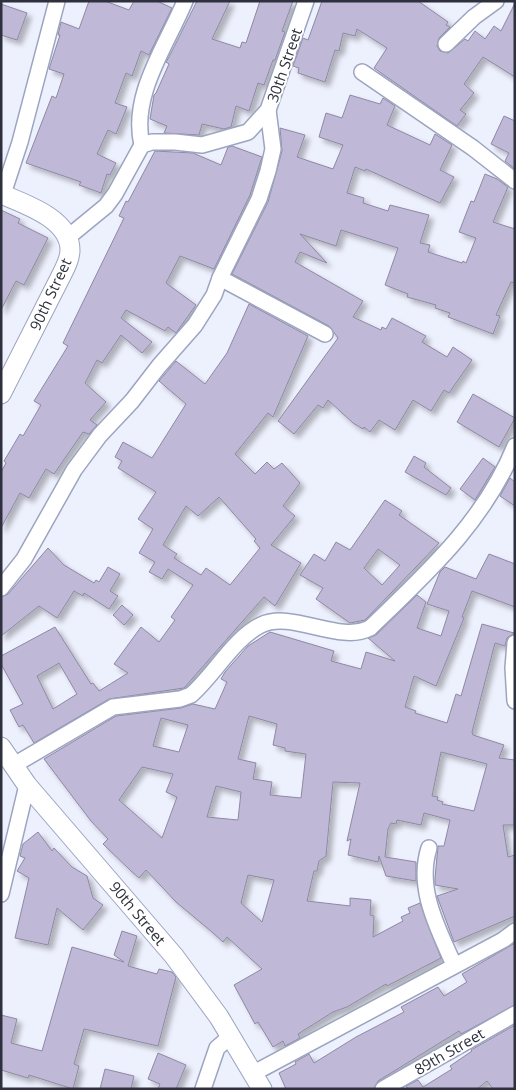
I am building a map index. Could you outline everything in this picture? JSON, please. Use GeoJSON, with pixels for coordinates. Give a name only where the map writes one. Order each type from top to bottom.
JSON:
{"type":"FeatureCollection","features":[{"type":"Feature","properties":{"kind":"street"},"geometry":{"type":"LineString","coordinates":[[2,194],[20,142],[57,1]]}},
{"type":"Feature","properties":{"kind":"street"},"geometry":{"type":"LineString","coordinates":[[67,238],[106,206],[115,194],[142,145],[139,132],[149,82],[185,1]]}},
{"type":"Feature","properties":{"kind":"street","name":"30th Street"},"geometry":{"type":"LineString","coordinates":[[142,145],[152,142],[175,142],[202,146],[248,132],[268,110],[306,1]]}},
{"type":"Feature","properties":{"kind":"street"},"geometry":{"type":"LineString","coordinates":[[446,44],[474,17],[496,1]]}},
{"type":"Feature","properties":{"kind":"street"},"geometry":{"type":"LineString","coordinates":[[362,72],[473,148],[515,181]]}},
{"type":"Feature","properties":{"kind":"street"},"geometry":{"type":"LineString","coordinates":[[1,588],[24,559],[74,470],[100,435],[132,401],[158,366],[195,325],[214,295],[220,278],[259,199],[268,171],[273,149],[268,110]]}},
{"type":"Feature","properties":{"kind":"street","name":"90th Street"},"geometry":{"type":"LineString","coordinates":[[1,394],[70,256],[67,238],[58,224],[2,194]]}},
{"type":"Feature","properties":{"kind":"street"},"geometry":{"type":"LineString","coordinates":[[220,278],[325,334]]}},
{"type":"Feature","properties":{"kind":"street"},"geometry":{"type":"LineString","coordinates":[[14,765],[113,707],[180,699],[191,695],[248,634],[262,624],[276,621],[357,633],[370,628],[450,549],[472,523],[492,495],[515,446]]}},
{"type":"Feature","properties":{"kind":"street"},"geometry":{"type":"LineString","coordinates":[[515,644],[513,668],[515,701]]}},
{"type":"Feature","properties":{"kind":"street","name":"90th Street"},"geometry":{"type":"LineString","coordinates":[[1,747],[27,785],[174,956],[231,1036],[258,1081]]}},
{"type":"Feature","properties":{"kind":"street"},"geometry":{"type":"LineString","coordinates":[[1,894],[27,785]]}},
{"type":"Feature","properties":{"kind":"street"},"geometry":{"type":"LineString","coordinates":[[429,848],[424,865],[426,893],[436,923],[454,965]]}},
{"type":"Feature","properties":{"kind":"street"},"geometry":{"type":"LineString","coordinates":[[258,1081],[454,965],[504,940],[515,931]]}},
{"type":"Feature","properties":{"kind":"street","name":"89th Street"},"geometry":{"type":"LineString","coordinates":[[383,1089],[515,1014]]}},
{"type":"Feature","properties":{"kind":"street"},"geometry":{"type":"LineString","coordinates":[[203,1089],[217,1048],[231,1036]]}},
{"type":"Feature","properties":{"kind":"building"},"geometry":{"type":"Polygon","coordinates":[[[89,1],[105,1],[129,10],[134,1],[157,1],[172,8],[149,55],[141,51],[132,76],[126,73],[115,103],[127,107],[116,134],[108,130],[97,154],[116,163],[110,175],[107,174],[101,193],[79,185],[81,182],[26,163],[52,96],[56,98],[64,74],[49,69],[60,35],[58,35],[61,22],[79,29],[89,1]]]}},
{"type":"Feature","properties":{"kind":"building"},"geometry":{"type":"Polygon","coordinates":[[[197,1],[230,1],[212,39],[240,48],[242,42],[246,43],[260,1],[293,1],[282,31],[285,32],[275,60],[273,60],[264,85],[258,83],[249,111],[236,106],[231,127],[224,129],[202,124],[199,135],[164,133],[167,126],[150,119],[154,95],[169,64],[166,62],[197,1]]]}},
{"type":"Feature","properties":{"kind":"building"},"geometry":{"type":"Polygon","coordinates":[[[322,1],[418,1],[448,22],[446,25],[450,27],[439,38],[437,46],[440,51],[448,53],[465,39],[468,41],[475,31],[485,39],[494,26],[501,31],[515,3],[515,77],[483,57],[464,84],[474,93],[460,110],[466,114],[457,126],[374,68],[387,48],[357,29],[355,36],[343,33],[339,51],[335,50],[325,82],[298,73],[299,68],[293,66],[303,38],[308,40],[322,1]]]}},
{"type":"Feature","properties":{"kind":"building"},"geometry":{"type":"Polygon","coordinates":[[[1,4],[27,13],[17,40],[1,35],[1,4]]]}},
{"type":"Feature","properties":{"kind":"building"},"geometry":{"type":"Polygon","coordinates":[[[350,95],[380,104],[383,98],[395,106],[387,125],[430,145],[435,134],[452,145],[440,170],[454,177],[440,203],[366,169],[365,171],[355,167],[347,193],[364,198],[363,203],[388,211],[390,205],[429,215],[420,243],[430,245],[428,252],[466,263],[476,238],[459,232],[471,201],[474,202],[485,174],[497,179],[508,187],[493,222],[515,229],[515,283],[511,282],[496,315],[500,316],[493,334],[448,317],[450,313],[435,308],[436,305],[407,297],[408,294],[385,285],[398,248],[341,230],[336,246],[300,234],[327,263],[300,252],[295,262],[363,301],[353,317],[381,330],[382,327],[386,329],[392,318],[426,336],[422,342],[447,357],[453,347],[472,360],[449,393],[444,390],[431,411],[413,400],[395,430],[379,420],[370,432],[364,427],[363,429],[353,423],[328,400],[323,408],[318,405],[294,434],[278,421],[338,338],[329,326],[232,274],[268,202],[282,151],[280,128],[305,135],[297,157],[333,169],[343,145],[319,137],[326,113],[342,118],[350,95]]]}},
{"type":"Feature","properties":{"kind":"building"},"geometry":{"type":"Polygon","coordinates":[[[504,116],[515,121],[515,169],[505,161],[509,153],[491,144],[504,116]]]}},
{"type":"Feature","properties":{"kind":"building"},"geometry":{"type":"Polygon","coordinates":[[[232,146],[262,157],[250,195],[214,269],[180,256],[166,283],[196,305],[176,333],[168,327],[165,331],[126,310],[121,318],[152,342],[142,353],[121,335],[102,363],[97,360],[85,383],[106,402],[90,420],[97,425],[89,434],[83,432],[54,474],[46,469],[29,498],[20,493],[1,528],[1,472],[6,463],[4,461],[20,434],[23,436],[41,405],[34,401],[68,346],[63,343],[124,218],[119,216],[155,151],[193,153],[221,165],[228,147],[232,146]]]}},
{"type":"Feature","properties":{"kind":"building"},"geometry":{"type":"Polygon","coordinates":[[[1,210],[20,219],[18,223],[48,238],[24,285],[16,281],[1,310],[1,210]]]}},
{"type":"Feature","properties":{"kind":"building"},"geometry":{"type":"Polygon","coordinates":[[[249,304],[308,336],[273,417],[268,413],[235,454],[255,474],[267,462],[274,469],[282,463],[300,483],[283,506],[295,516],[271,545],[301,563],[275,606],[264,597],[184,688],[109,699],[34,743],[23,725],[19,727],[10,710],[23,704],[1,664],[1,656],[55,627],[91,684],[93,683],[99,691],[128,673],[114,664],[141,627],[159,642],[175,620],[171,617],[193,585],[168,569],[162,579],[149,572],[155,562],[139,553],[153,529],[138,519],[156,492],[118,468],[122,461],[115,457],[123,442],[152,458],[186,404],[159,381],[176,361],[205,384],[227,353],[249,304]],[[219,497],[198,516],[186,506],[163,545],[177,554],[174,558],[201,575],[206,568],[230,585],[260,548],[254,541],[256,539],[219,497]],[[59,663],[37,676],[53,709],[77,694],[59,663]]]}},
{"type":"Feature","properties":{"kind":"building"},"geometry":{"type":"Polygon","coordinates":[[[473,394],[515,418],[499,447],[457,422],[473,394]]]}},
{"type":"Feature","properties":{"kind":"building"},"geometry":{"type":"Polygon","coordinates":[[[414,456],[426,463],[424,467],[451,488],[446,495],[405,472],[414,456]]]}},
{"type":"Feature","properties":{"kind":"building"},"geometry":{"type":"Polygon","coordinates":[[[483,458],[495,467],[475,500],[460,489],[483,458]]]}},
{"type":"Feature","properties":{"kind":"building"},"geometry":{"type":"Polygon","coordinates":[[[510,478],[515,482],[515,506],[500,496],[510,478]]]}},
{"type":"Feature","properties":{"kind":"building"},"geometry":{"type":"Polygon","coordinates":[[[385,500],[402,511],[399,515],[439,543],[365,620],[350,623],[316,599],[323,588],[300,575],[314,554],[325,561],[336,542],[350,550],[385,500]],[[378,549],[364,568],[382,585],[400,565],[378,549]]]}},
{"type":"Feature","properties":{"kind":"building"},"geometry":{"type":"Polygon","coordinates":[[[48,548],[64,565],[94,583],[96,580],[99,582],[108,567],[120,574],[110,591],[118,596],[109,609],[84,593],[83,596],[74,591],[57,618],[39,606],[1,636],[1,597],[8,594],[48,548]]]}},
{"type":"Feature","properties":{"kind":"building"},"geometry":{"type":"Polygon","coordinates":[[[489,554],[515,564],[515,607],[472,591],[462,617],[464,618],[436,686],[414,676],[405,707],[416,711],[415,713],[447,723],[456,694],[461,696],[482,624],[514,633],[507,638],[505,646],[495,643],[472,732],[473,735],[504,745],[499,758],[515,760],[514,825],[503,825],[508,857],[515,855],[515,916],[454,942],[437,896],[458,889],[435,885],[438,846],[444,846],[450,820],[424,813],[421,825],[397,820],[396,824],[391,823],[388,829],[385,857],[416,862],[416,881],[386,876],[379,856],[378,862],[348,855],[351,839],[347,841],[360,783],[333,782],[326,856],[319,861],[317,871],[314,871],[307,901],[350,906],[350,898],[371,900],[370,915],[374,916],[373,937],[403,921],[401,917],[410,913],[408,908],[420,903],[441,958],[387,986],[386,984],[347,1007],[333,1012],[298,1034],[300,1038],[285,1046],[283,1041],[273,1047],[258,1022],[255,1024],[234,985],[262,969],[227,937],[223,942],[176,902],[146,870],[139,878],[131,871],[103,844],[108,839],[91,821],[44,759],[116,716],[181,708],[193,704],[215,709],[227,682],[221,679],[225,672],[248,646],[270,632],[334,651],[331,661],[361,669],[366,652],[395,661],[368,638],[376,635],[417,595],[426,602],[417,628],[441,636],[449,611],[427,604],[440,572],[445,567],[476,579],[489,554]],[[249,716],[238,759],[256,763],[253,779],[272,782],[270,795],[301,798],[306,754],[285,751],[285,748],[273,745],[277,724],[249,716]],[[161,718],[153,746],[179,752],[188,725],[161,718]],[[441,752],[432,796],[438,797],[437,800],[443,802],[442,804],[474,811],[487,764],[441,752]],[[142,767],[119,800],[162,838],[177,797],[166,792],[173,774],[142,767]],[[216,786],[207,817],[238,820],[241,792],[216,786]],[[248,875],[241,903],[262,922],[274,880],[248,875]]]}},
{"type":"Feature","properties":{"kind":"building"},"geometry":{"type":"Polygon","coordinates":[[[122,605],[133,615],[124,625],[113,615],[122,605]]]}},
{"type":"Feature","properties":{"kind":"building"},"geometry":{"type":"Polygon","coordinates":[[[38,832],[52,851],[54,848],[72,867],[87,876],[93,898],[103,905],[83,930],[57,908],[48,945],[15,938],[29,878],[17,871],[25,858],[20,856],[23,844],[38,832]]]}},
{"type":"Feature","properties":{"kind":"building"},"geometry":{"type":"Polygon","coordinates":[[[122,931],[137,936],[128,966],[157,974],[159,969],[172,972],[176,977],[158,1046],[84,1029],[74,1064],[79,1066],[73,1089],[29,1075],[28,1078],[1,1070],[1,1015],[17,1019],[11,1043],[42,1051],[72,947],[124,962],[114,955],[122,931]]]}},
{"type":"Feature","properties":{"kind":"building"},"geometry":{"type":"Polygon","coordinates":[[[515,943],[515,1005],[461,1034],[459,1031],[378,1081],[374,1089],[286,1089],[279,1073],[296,1064],[295,1062],[309,1054],[314,1063],[356,1037],[404,1012],[401,1007],[438,987],[444,996],[467,982],[462,974],[515,943]]]}},
{"type":"Feature","properties":{"kind":"building"},"geometry":{"type":"Polygon","coordinates":[[[515,1025],[515,1089],[493,1089],[487,1081],[477,1089],[408,1089],[406,1086],[418,1080],[423,1087],[452,1069],[450,1066],[471,1050],[515,1025]]]}},
{"type":"Feature","properties":{"kind":"building"},"geometry":{"type":"Polygon","coordinates":[[[158,1053],[186,1065],[176,1089],[158,1089],[160,1084],[148,1079],[158,1053]]]}},
{"type":"Feature","properties":{"kind":"building"},"geometry":{"type":"Polygon","coordinates":[[[105,1069],[134,1076],[131,1089],[100,1089],[105,1069]]]}}]}
